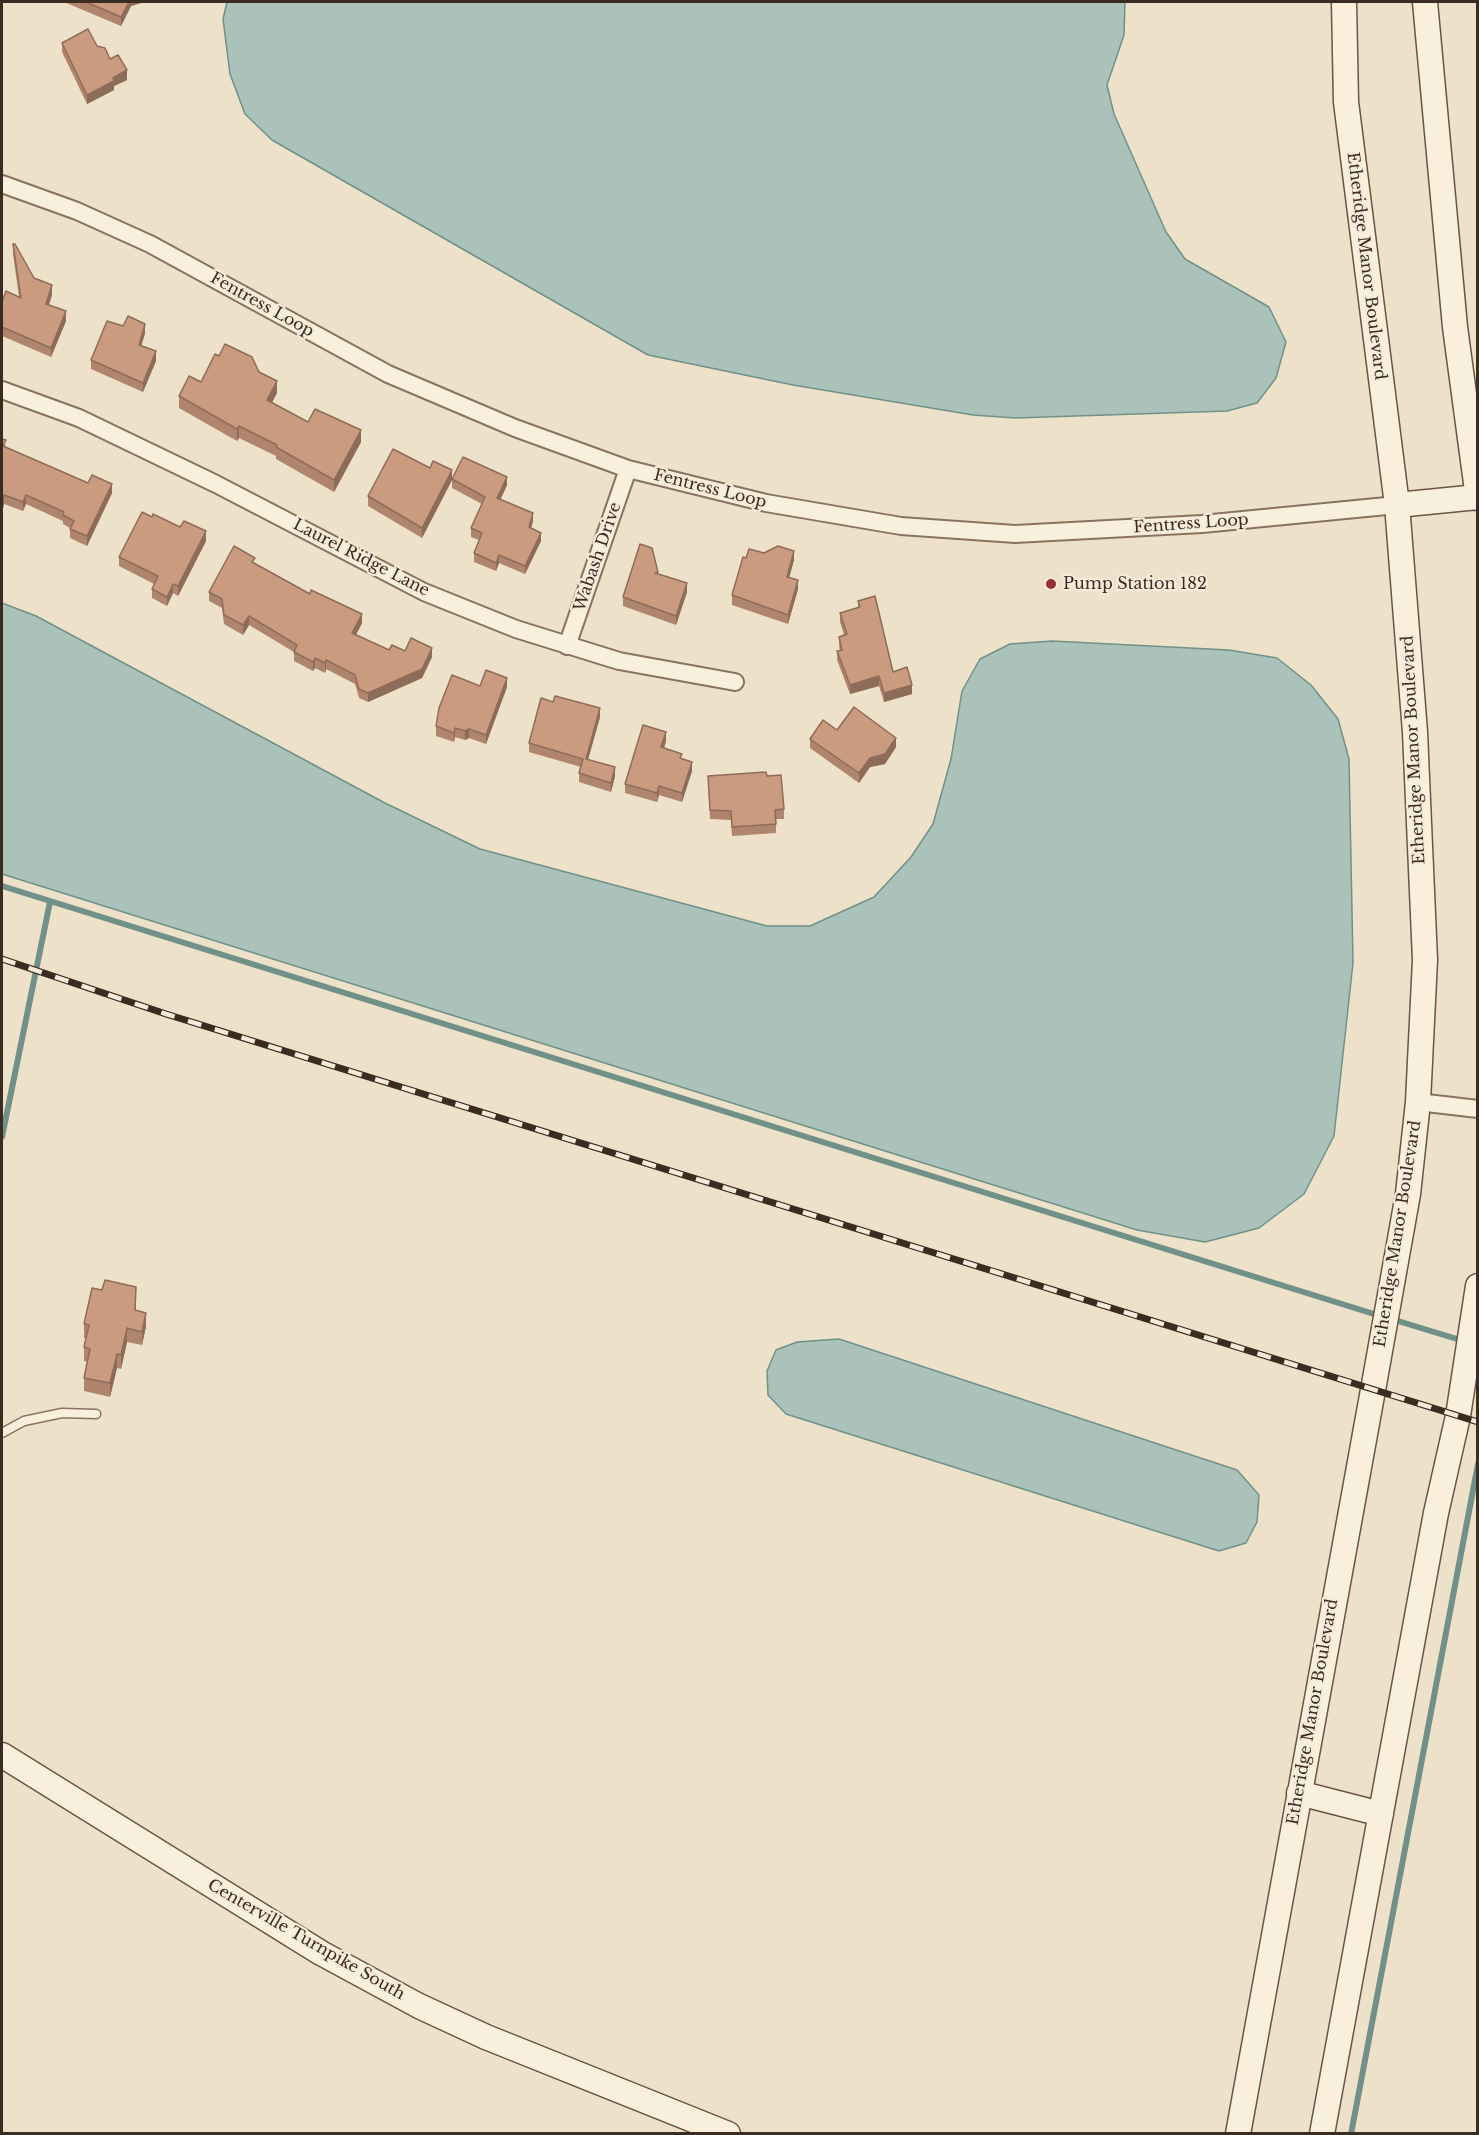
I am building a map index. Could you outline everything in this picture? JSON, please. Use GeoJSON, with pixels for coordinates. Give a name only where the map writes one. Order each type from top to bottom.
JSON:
{"type":"FeatureCollection","features":[{"type":"Feature","properties":{"kind":"main road","name":"Etheridge Manor Boulevard"},"geometry":{"type":"LineString","coordinates":[[1238,2133],[1406,1205],[1418,1102],[1425,960],[1415,732],[1397,505],[1346,102],[1344,2]]}},
{"type":"Feature","properties":{"kind":"main road"},"geometry":{"type":"LineString","coordinates":[[1425,2],[1458,346],[1477,497]]}},
{"type":"Feature","properties":{"kind":"main road"},"geometry":{"type":"LineString","coordinates":[[1458,346],[1478,378]]}},
{"type":"Feature","properties":{"kind":"main road","name":"Fentress Loop"},"geometry":{"type":"LineString","coordinates":[[1397,505],[1477,497]]}},
{"type":"Feature","properties":{"kind":"main road"},"geometry":{"type":"LineString","coordinates":[[1322,2133],[1436,1513],[1458,1416],[1478,1286]]}},
{"type":"Feature","properties":{"kind":"main road","name":"Centerville Turnpike South"},"geometry":{"type":"LineString","coordinates":[[2,1755],[321,1953],[419,2006],[486,2037],[728,2133]]}},
{"type":"Feature","properties":{"kind":"main road"},"geometry":{"type":"LineString","coordinates":[[1299,1793],[1381,1814]]}},
{"type":"Feature","properties":{"kind":"street","name":"Fentress Loop"},"geometry":{"type":"LineString","coordinates":[[2,184],[77,211],[150,244],[388,375],[515,428],[628,469],[766,503],[901,526],[1015,534],[1202,524],[1397,505]]}},
{"type":"Feature","properties":{"kind":"street","name":"Laurel Ridge Lane"},"geometry":{"type":"LineString","coordinates":[[2,390],[79,417],[216,484],[424,592],[516,629],[619,661],[735,682]]}},
{"type":"Feature","properties":{"kind":"street","name":"Wabash Drive"},"geometry":{"type":"LineString","coordinates":[[567,646],[628,469]]}},
{"type":"Feature","properties":{"kind":"street"},"geometry":{"type":"LineString","coordinates":[[1418,1102],[1478,1110]]}},
{"type":"Feature","properties":{"kind":"lane"},"geometry":{"type":"LineString","coordinates":[[2,1433],[24,1421],[62,1413],[96,1414]]}},
{"type":"Feature","properties":{"kind":"water"},"geometry":{"type":"Polygon","coordinates":[[[227,2],[1125,2],[1124,35],[1107,85],[1114,114],[1166,232],[1185,259],[1269,307],[1286,342],[1276,378],[1257,403],[1227,411],[1015,418],[973,415],[793,385],[648,355],[272,140],[245,114],[230,74],[223,19],[227,2]]]}},
{"type":"Feature","properties":{"kind":"water"},"geometry":{"type":"Polygon","coordinates":[[[2,603],[36,616],[385,803],[480,849],[767,926],[810,926],[874,897],[911,857],[933,824],[951,759],[962,691],[980,659],[1010,644],[1052,641],[1229,650],[1277,658],[1311,685],[1338,719],[1349,759],[1353,963],[1334,1136],[1304,1194],[1259,1228],[1205,1242],[1137,1230],[2,874],[2,603]]]}},
{"type":"Feature","properties":{"kind":"water"},"geometry":{"type":"Polygon","coordinates":[[[839,1339],[1237,1470],[1259,1495],[1257,1522],[1246,1543],[1219,1551],[786,1414],[768,1395],[767,1371],[776,1350],[797,1342],[839,1339]]]}},
{"type":"Feature","properties":{"kind":"building"},"geometry":{"type":"Polygon","coordinates":[[[86,2],[129,2],[121,17],[86,2]]]}},
{"type":"Feature","properties":{"kind":"building"},"geometry":{"type":"Polygon","coordinates":[[[88,29],[97,46],[105,48],[110,59],[118,55],[127,70],[113,78],[114,81],[87,95],[62,43],[88,29]]]}},
{"type":"Feature","properties":{"kind":"building"},"geometry":{"type":"Polygon","coordinates":[[[13,244],[34,278],[52,285],[46,304],[66,311],[51,348],[2,327],[2,302],[6,291],[21,298],[13,244]]]}},
{"type":"Feature","properties":{"kind":"building"},"geometry":{"type":"Polygon","coordinates":[[[128,316],[145,324],[139,345],[156,351],[143,383],[91,360],[107,321],[123,326],[128,316]]]}},
{"type":"Feature","properties":{"kind":"building"},"geometry":{"type":"Polygon","coordinates":[[[225,344],[252,357],[259,372],[277,381],[267,400],[308,422],[315,409],[361,430],[334,480],[276,447],[277,445],[239,426],[237,429],[179,396],[189,376],[201,382],[215,354],[219,356],[225,344]]]}},
{"type":"Feature","properties":{"kind":"building"},"geometry":{"type":"Polygon","coordinates":[[[2,439],[6,440],[3,446],[88,483],[92,475],[112,484],[87,536],[70,529],[74,521],[63,515],[64,512],[26,495],[23,502],[4,495],[2,503],[2,439]]]}},
{"type":"Feature","properties":{"kind":"building"},"geometry":{"type":"Polygon","coordinates":[[[393,449],[430,468],[433,461],[452,470],[422,528],[368,496],[393,449]]]}},
{"type":"Feature","properties":{"kind":"building"},"geometry":{"type":"Polygon","coordinates":[[[463,457],[507,477],[497,498],[533,513],[529,527],[541,533],[525,566],[499,555],[496,563],[474,553],[482,533],[471,528],[485,497],[452,479],[463,457]]]}},
{"type":"Feature","properties":{"kind":"building"},"geometry":{"type":"Polygon","coordinates":[[[142,512],[152,517],[153,514],[180,527],[184,521],[206,531],[178,586],[173,584],[167,597],[152,589],[158,576],[119,557],[142,512]]]}},
{"type":"Feature","properties":{"kind":"building"},"geometry":{"type":"Polygon","coordinates":[[[640,544],[652,548],[658,572],[655,573],[687,583],[676,616],[623,597],[640,544]]]}},
{"type":"Feature","properties":{"kind":"building"},"geometry":{"type":"Polygon","coordinates":[[[234,546],[255,558],[252,562],[310,594],[311,590],[362,614],[352,633],[389,650],[392,645],[405,651],[411,638],[432,648],[422,669],[368,693],[359,689],[355,675],[326,660],[325,663],[315,658],[313,662],[294,652],[297,645],[249,616],[243,625],[224,615],[222,599],[209,592],[234,546]]]}},
{"type":"Feature","properties":{"kind":"building"},"geometry":{"type":"Polygon","coordinates":[[[778,546],[794,551],[787,577],[798,580],[788,615],[732,595],[743,557],[746,558],[749,549],[764,553],[778,546]]]}},
{"type":"Feature","properties":{"kind":"building"},"geometry":{"type":"Polygon","coordinates":[[[875,596],[893,672],[907,667],[912,685],[884,693],[879,676],[850,685],[837,651],[842,650],[839,637],[847,634],[840,613],[860,607],[858,601],[875,596]]]}},
{"type":"Feature","properties":{"kind":"building"},"geometry":{"type":"Polygon","coordinates":[[[486,670],[507,678],[486,735],[469,729],[465,731],[455,728],[454,733],[436,726],[439,708],[452,675],[480,686],[486,670]]]}},
{"type":"Feature","properties":{"kind":"building"},"geometry":{"type":"Polygon","coordinates":[[[555,696],[600,708],[586,759],[615,767],[611,783],[579,773],[583,759],[529,743],[541,698],[553,702],[555,696]]]}},
{"type":"Feature","properties":{"kind":"building"},"geometry":{"type":"Polygon","coordinates":[[[854,707],[896,738],[885,754],[870,758],[859,773],[810,739],[823,720],[837,730],[854,707]]]}},
{"type":"Feature","properties":{"kind":"building"},"geometry":{"type":"Polygon","coordinates":[[[643,725],[666,732],[661,747],[682,754],[680,758],[692,762],[682,793],[659,786],[657,793],[625,784],[643,725]]]}},
{"type":"Feature","properties":{"kind":"building"},"geometry":{"type":"Polygon","coordinates":[[[766,772],[767,776],[781,775],[784,809],[775,810],[776,824],[732,827],[731,811],[710,810],[708,776],[766,772]]]}},
{"type":"Feature","properties":{"kind":"building"},"geometry":{"type":"Polygon","coordinates":[[[105,1280],[136,1287],[135,1310],[146,1313],[142,1332],[127,1328],[121,1355],[117,1354],[110,1383],[84,1378],[90,1349],[84,1347],[89,1325],[84,1324],[92,1288],[102,1290],[105,1280]]]}},
{"type":"Feature","properties":{"kind":"waterway"},"geometry":{"type":"LineString","coordinates":[[2,886],[1374,1314]]}},
{"type":"Feature","properties":{"kind":"waterway"},"geometry":{"type":"LineString","coordinates":[[2,1137],[50,902]]}},
{"type":"Feature","properties":{"kind":"waterway"},"geometry":{"type":"LineString","coordinates":[[1398,1321],[1457,1339]]}},
{"type":"Feature","properties":{"kind":"waterway"},"geometry":{"type":"LineString","coordinates":[[1351,2134],[1478,1464]]}},
{"type":"Feature","properties":{"kind":"railway"},"geometry":{"type":"LineString","coordinates":[[2,959],[166,1014],[1478,1422]]}},
{"type":"Feature","properties":{"kind":"place","name":"Pump Station 182"},"geometry":{"type":"Point","coordinates":[1051,584]}}]}
